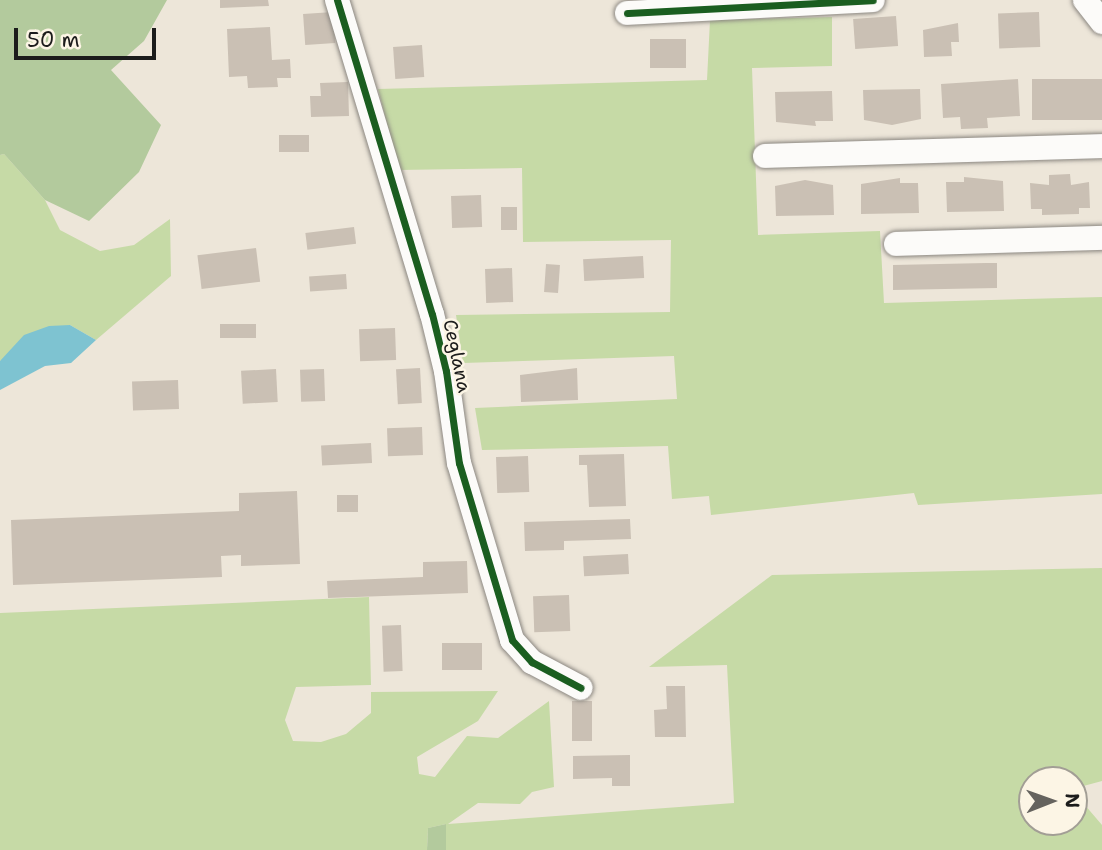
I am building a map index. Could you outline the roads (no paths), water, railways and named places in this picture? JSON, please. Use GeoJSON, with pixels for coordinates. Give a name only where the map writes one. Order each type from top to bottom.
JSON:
{"type":"FeatureCollection","features":[{"type":"Feature","properties":{"kind":"street","name":"Ceglana"},"geometry":{"type":"LineString","coordinates":[[337,0],[432,314],[446,371],[459,463],[512,640],[531,662],[581,688]]}},
{"type":"Feature","properties":{"kind":"street"},"geometry":{"type":"LineString","coordinates":[[627,13],[873,0]]}},
{"type":"Feature","properties":{"kind":"street"},"geometry":{"type":"LineString","coordinates":[[1085,0],[1102,22]]}},
{"type":"Feature","properties":{"kind":"street"},"geometry":{"type":"LineString","coordinates":[[765,156],[1102,146]]}},
{"type":"Feature","properties":{"kind":"street"},"geometry":{"type":"LineString","coordinates":[[896,244],[1102,238]]}},
{"type":"Feature","properties":{"kind":"water"},"geometry":{"type":"Polygon","coordinates":[[[70,325],[96,340],[71,363],[45,366],[0,390],[0,361],[24,335],[49,326],[70,325]]]}}]}
